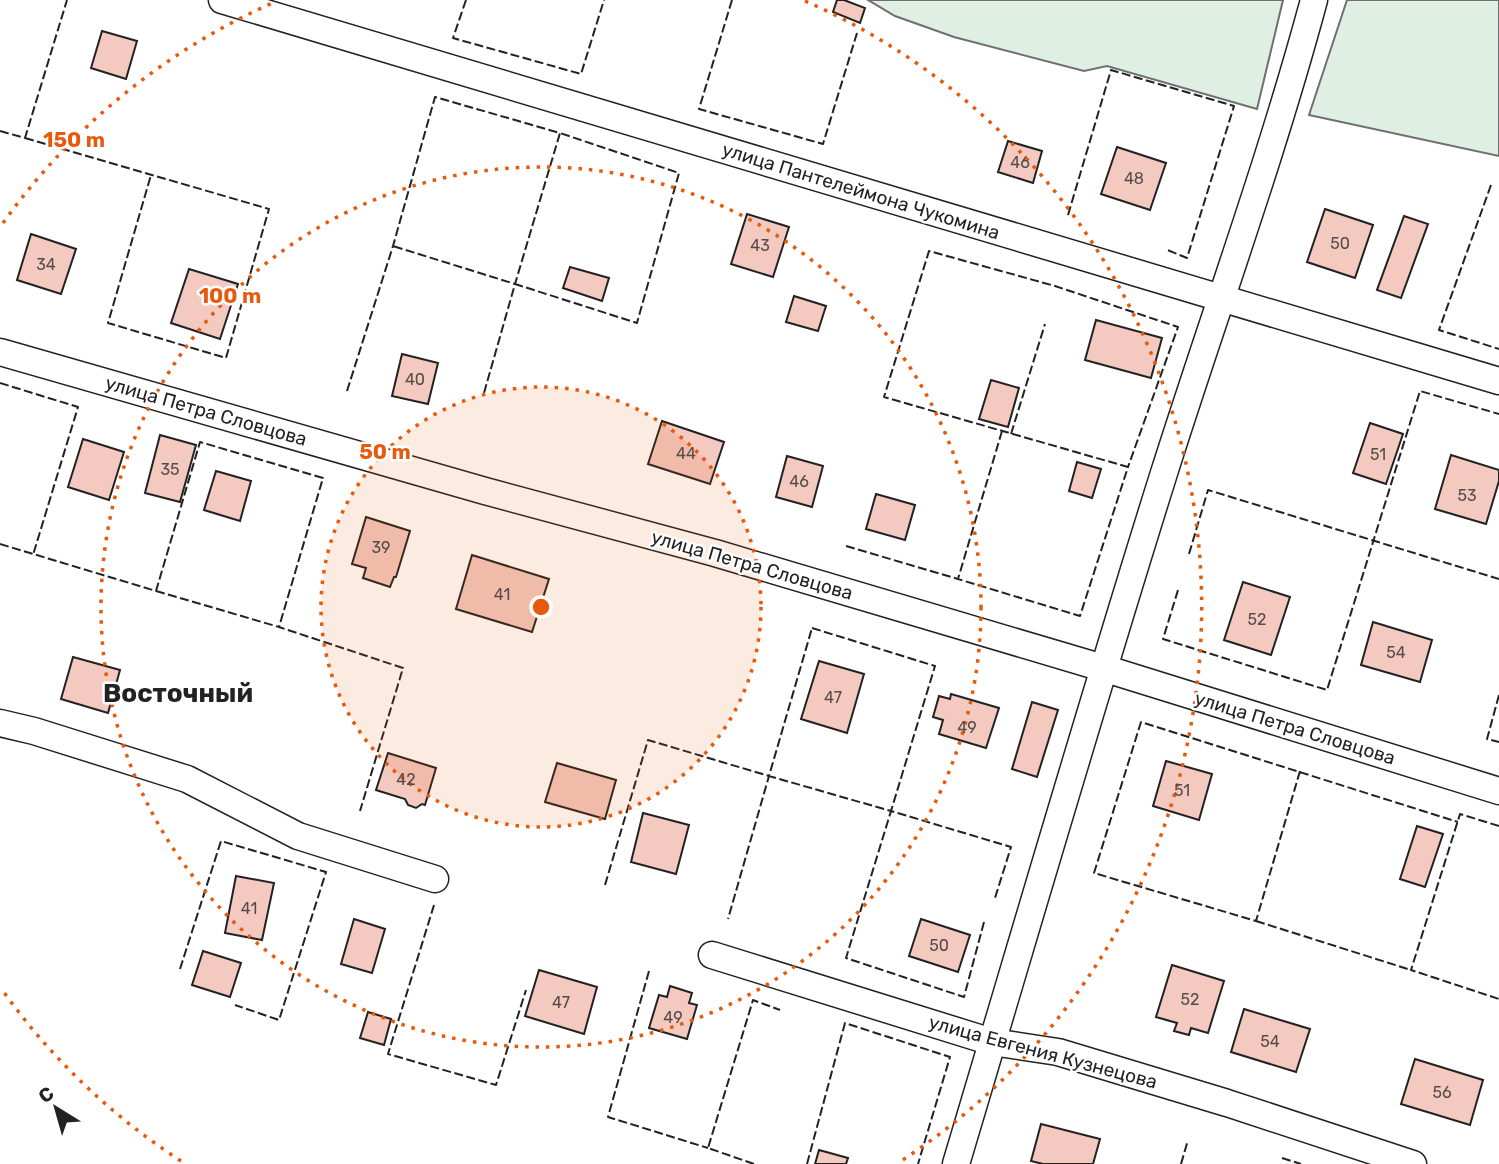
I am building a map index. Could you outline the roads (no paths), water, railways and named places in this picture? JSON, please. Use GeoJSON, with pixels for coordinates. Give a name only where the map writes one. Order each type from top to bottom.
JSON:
{"type":"FeatureCollection","features":[{"type":"Feature","properties":{"kind":"street","name":"улица Пантелеймона Чукомина"},"geometry":{"type":"LineString","coordinates":[[222,0],[1499,381]]}},
{"type":"Feature","properties":{"kind":"street"},"geometry":{"type":"LineString","coordinates":[[956,1164],[1102,668],[1261,181],[1314,0]]}},
{"type":"Feature","properties":{"kind":"street","name":"улица Петра Словцова"},"geometry":{"type":"LineString","coordinates":[[0,352],[485,491],[715,553],[1102,668],[1499,791]]}},
{"type":"Feature","properties":{"kind":"street"},"geometry":{"type":"LineString","coordinates":[[0,723],[187,779],[298,836],[435,879]]}},
{"type":"Feature","properties":{"kind":"street","name":"улица Евгения Кузнецова"},"geometry":{"type":"LineString","coordinates":[[712,956],[992,1042],[1058,1052],[1227,1103],[1413,1164]]}},
{"type":"Feature","properties":{"kind":"district","name":"Восточный"},"geometry":{"type":"Point","coordinates":[178,693]}}]}
